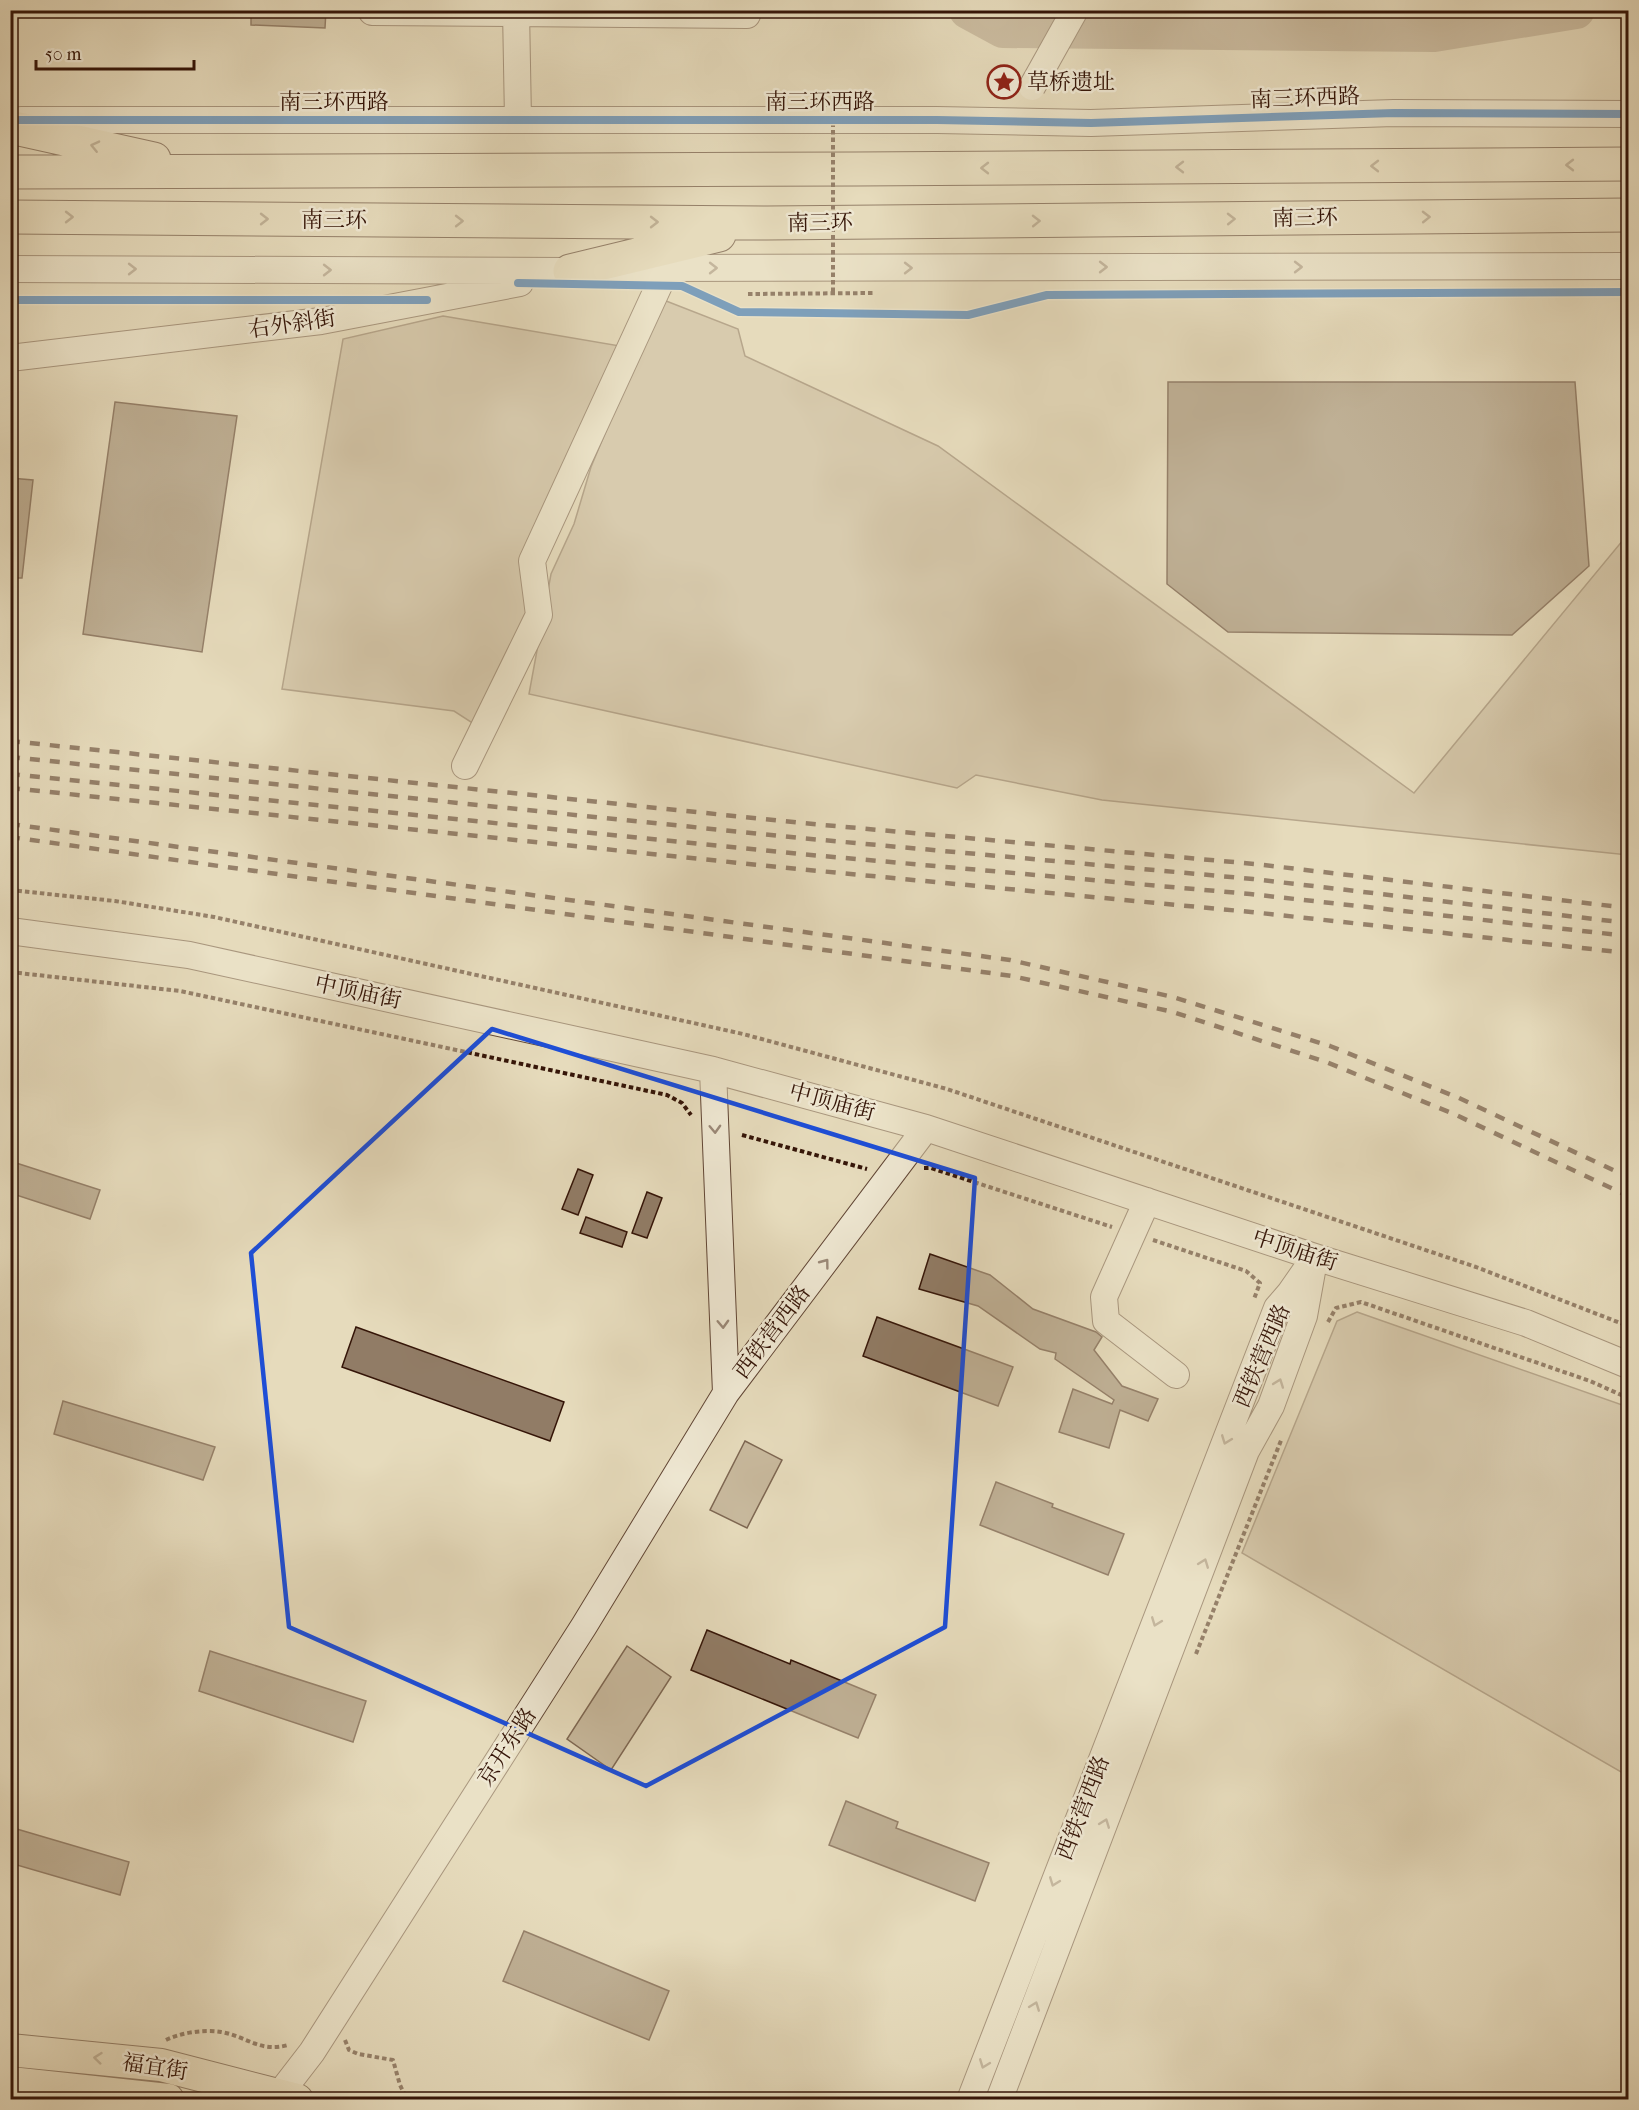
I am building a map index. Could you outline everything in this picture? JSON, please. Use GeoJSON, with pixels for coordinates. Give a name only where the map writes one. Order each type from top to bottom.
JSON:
{"type":"FeatureCollection","features":[{"type":"Feature","properties":{"kind":"highway"},"geometry":{"type":"LineString","coordinates":[[10,127],[214,172]]}},
{"type":"Feature","properties":{"kind":"highway"},"geometry":{"type":"LineString","coordinates":[[10,172],[1629,164]]}},
{"type":"Feature","properties":{"kind":"highway","name":"南三环"},"geometry":{"type":"LineString","coordinates":[[10,217],[767,223],[1623,217]]}},
{"type":"Feature","properties":{"kind":"highway"},"geometry":{"type":"LineString","coordinates":[[570,271],[767,223]]}},
{"type":"Feature","properties":{"kind":"main road","name":"福宜街"},"geometry":{"type":"LineString","coordinates":[[10,2050],[161,2065],[278,2098]]}},
{"type":"Feature","properties":{"kind":"main road","name":"福宜街"},"geometry":{"type":"LineString","coordinates":[[10,2083],[168,2100]]}},
{"type":"Feature","properties":{"kind":"street"},"geometry":{"type":"LineString","coordinates":[[372,12],[747,15],[747,10]]}},
{"type":"Feature","properties":{"kind":"street"},"geometry":{"type":"LineString","coordinates":[[1013,122],[1076,10]]}},
{"type":"Feature","properties":{"kind":"street"},"geometry":{"type":"LineString","coordinates":[[516,12],[518,120]]}},
{"type":"Feature","properties":{"kind":"street","name":"南三环西路"},"geometry":{"type":"LineString","coordinates":[[10,120],[1091,123],[1394,113],[1629,114]]}},
{"type":"Feature","properties":{"kind":"street"},"geometry":{"type":"LineString","coordinates":[[10,268],[570,271],[667,268],[1629,266]]}},
{"type":"Feature","properties":{"kind":"street"},"geometry":{"type":"LineString","coordinates":[[465,766],[539,615],[532,561],[667,268]]}},
{"type":"Feature","properties":{"kind":"street","name":"右外斜街"},"geometry":{"type":"LineString","coordinates":[[10,358],[321,321],[570,271]]}},
{"type":"Feature","properties":{"kind":"street","name":"中顶庙街"},"geometry":{"type":"LineString","coordinates":[[10,931],[189,955],[713,1070],[926,1128],[1315,1257],[1526,1323],[1629,1365]]}},
{"type":"Feature","properties":{"kind":"street","name":"西铁营西路"},"geometry":{"type":"LineString","coordinates":[[713,1070],[726,1393]]}},
{"type":"Feature","properties":{"kind":"street","name":"西铁营西路"},"geometry":{"type":"LineString","coordinates":[[726,1393],[926,1128]]}},
{"type":"Feature","properties":{"kind":"street"},"geometry":{"type":"LineString","coordinates":[[1147,1201],[1104,1296],[1106,1321],[1176,1375]]}},
{"type":"Feature","properties":{"kind":"street","name":"西铁营西路"},"geometry":{"type":"LineString","coordinates":[[970,2100],[1277,1308],[1315,1257]]}},
{"type":"Feature","properties":{"kind":"street","name":"西铁营西路"},"geometry":{"type":"LineString","coordinates":[[999,2100],[1246,1451],[1271,1406],[1286,1366],[1304,1316],[1315,1257]]}},
{"type":"Feature","properties":{"kind":"street","name":"京开东路"},"geometry":{"type":"LineString","coordinates":[[278,2098],[312,2052],[584,1626],[726,1393]]}},
{"type":"Feature","properties":{"kind":"path"},"geometry":{"type":"LineString","coordinates":[[832,100],[833,294]]}},
{"type":"Feature","properties":{"kind":"path"},"geometry":{"type":"LineString","coordinates":[[748,294],[874,293]]}},
{"type":"Feature","properties":{"kind":"path"},"geometry":{"type":"LineString","coordinates":[[10,972],[180,991],[667,1095],[682,1103],[694,1119]]}},
{"type":"Feature","properties":{"kind":"path"},"geometry":{"type":"LineString","coordinates":[[742,1135],[867,1170]]}},
{"type":"Feature","properties":{"kind":"path"},"geometry":{"type":"LineString","coordinates":[[919,1169],[931,1168],[1246,1271],[1260,1283],[1253,1309]]}},
{"type":"Feature","properties":{"kind":"path"},"geometry":{"type":"LineString","coordinates":[[1325,1330],[1336,1308],[1361,1302],[1590,1382],[1629,1398]]}},
{"type":"Feature","properties":{"kind":"path"},"geometry":{"type":"LineString","coordinates":[[1193,1662],[1285,1430]]}},
{"type":"Feature","properties":{"kind":"path"},"geometry":{"type":"LineString","coordinates":[[160,2043],[180,2034],[220,2031],[275,2049],[291,2044]]}},
{"type":"Feature","properties":{"kind":"path"},"geometry":{"type":"LineString","coordinates":[[344,2036],[349,2050],[358,2054],[393,2060],[407,2100]]}},
{"type":"Feature","properties":{"kind":"highlighted area"},"geometry":{"type":"Polygon","coordinates":[[[492,1029],[975,1178],[945,1627],[646,1786],[289,1627],[251,1253],[492,1029]]]}},
{"type":"Feature","properties":{"kind":"shaded area"},"geometry":{"type":"Polygon","coordinates":[[[661,299],[738,329],[745,356],[938,446],[1414,793],[1628,534],[1628,855],[1102,800],[976,775],[957,788],[529,694],[551,574],[574,524],[591,467],[661,299]]]}},
{"type":"Feature","properties":{"kind":"shaded area"},"geometry":{"type":"Polygon","coordinates":[[[443,316],[620,346],[526,552],[531,616],[477,726],[454,711],[282,689],[343,339],[443,316]]]}},
{"type":"Feature","properties":{"kind":"shaded area"},"geometry":{"type":"Polygon","coordinates":[[[1357,1312],[1628,1407],[1628,1776],[1242,1553],[1337,1321],[1357,1312]]]}},
{"type":"Feature","properties":{"kind":"shaded area"},"geometry":{"type":"Polygon","coordinates":[[[745,1441],[782,1460],[747,1528],[710,1510],[745,1441]]]}},
{"type":"Feature","properties":{"kind":"shaded area"},"geometry":{"type":"Polygon","coordinates":[[[627,1646],[671,1677],[611,1770],[567,1739],[627,1646]]]}},
{"type":"Feature","properties":{"kind":"building"},"geometry":{"type":"Polygon","coordinates":[[[251,10],[326,10],[325,28],[251,25],[251,10]]]}},
{"type":"Feature","properties":{"kind":"building"},"geometry":{"type":"Polygon","coordinates":[[[1168,382],[1575,382],[1589,566],[1512,635],[1228,632],[1167,584],[1168,382]]]}},
{"type":"Feature","properties":{"kind":"building"},"geometry":{"type":"Polygon","coordinates":[[[115,402],[237,416],[202,652],[83,634],[115,402]]]}},
{"type":"Feature","properties":{"kind":"building"},"geometry":{"type":"Polygon","coordinates":[[[10,478],[33,480],[22,578],[10,578],[10,478]]]}},
{"type":"Feature","properties":{"kind":"building"},"geometry":{"type":"Polygon","coordinates":[[[10,1161],[100,1190],[90,1219],[10,1193],[10,1161]]]}},
{"type":"Feature","properties":{"kind":"building"},"geometry":{"type":"Polygon","coordinates":[[[578,1169],[593,1175],[578,1215],[562,1209],[578,1169]]]}},
{"type":"Feature","properties":{"kind":"building"},"geometry":{"type":"Polygon","coordinates":[[[647,1192],[662,1198],[647,1238],[632,1233],[647,1192]]]}},
{"type":"Feature","properties":{"kind":"building"},"geometry":{"type":"Polygon","coordinates":[[[586,1217],[627,1232],[622,1247],[580,1233],[586,1217]]]}},
{"type":"Feature","properties":{"kind":"building"},"geometry":{"type":"Polygon","coordinates":[[[930,1254],[990,1275],[1033,1309],[1096,1332],[1102,1337],[1094,1350],[1122,1386],[1158,1399],[1148,1421],[1120,1410],[1109,1448],[1059,1432],[1073,1389],[1112,1404],[1114,1400],[1055,1359],[1056,1353],[1040,1349],[978,1306],[919,1289],[930,1254]]]}},
{"type":"Feature","properties":{"kind":"building"},"geometry":{"type":"Polygon","coordinates":[[[877,1317],[1013,1367],[998,1406],[863,1356],[877,1317]]]}},
{"type":"Feature","properties":{"kind":"building"},"geometry":{"type":"Polygon","coordinates":[[[356,1327],[564,1402],[550,1441],[342,1367],[356,1327]]]}},
{"type":"Feature","properties":{"kind":"building"},"geometry":{"type":"Polygon","coordinates":[[[63,1401],[215,1447],[203,1480],[54,1434],[63,1401]]]}},
{"type":"Feature","properties":{"kind":"building"},"geometry":{"type":"Polygon","coordinates":[[[996,1482],[1053,1504],[1052,1507],[1124,1534],[1108,1575],[980,1525],[996,1482]]]}},
{"type":"Feature","properties":{"kind":"building"},"geometry":{"type":"Polygon","coordinates":[[[707,1630],[790,1664],[791,1660],[876,1695],[858,1738],[691,1670],[707,1630]]]}},
{"type":"Feature","properties":{"kind":"building"},"geometry":{"type":"Polygon","coordinates":[[[210,1651],[366,1701],[353,1742],[199,1691],[210,1651]]]}},
{"type":"Feature","properties":{"kind":"building"},"geometry":{"type":"Polygon","coordinates":[[[846,1801],[898,1822],[896,1828],[989,1863],[975,1901],[829,1845],[846,1801]]]}},
{"type":"Feature","properties":{"kind":"building"},"geometry":{"type":"Polygon","coordinates":[[[10,1827],[129,1862],[120,1895],[10,1863],[10,1827]]]}},
{"type":"Feature","properties":{"kind":"building"},"geometry":{"type":"Polygon","coordinates":[[[524,1931],[669,1991],[649,2040],[503,1981],[524,1931]]]}},
{"type":"Feature","properties":{"kind":"waterway"},"geometry":{"type":"LineString","coordinates":[[968,10],[1003,29],[1434,33],[1576,10]]}},
{"type":"Feature","properties":{"kind":"railway"},"geometry":{"type":"LineString","coordinates":[[10,741],[802,823],[1255,864],[1628,908]]}},
{"type":"Feature","properties":{"kind":"railway"},"geometry":{"type":"LineString","coordinates":[[10,757],[800,838],[1253,879],[1628,923]]}},
{"type":"Feature","properties":{"kind":"railway"},"geometry":{"type":"LineString","coordinates":[[10,774],[800,854],[1250,894],[1628,936]]}},
{"type":"Feature","properties":{"kind":"railway"},"geometry":{"type":"LineString","coordinates":[[10,788],[798,869],[1251,912],[1628,953]]}},
{"type":"Feature","properties":{"kind":"railway"},"geometry":{"type":"LineString","coordinates":[[10,824],[1010,960],[1173,997],[1330,1046],[1459,1098],[1628,1177]]}},
{"type":"Feature","properties":{"kind":"railway"},"geometry":{"type":"LineString","coordinates":[[10,837],[1012,976],[1173,1012],[1326,1062],[1454,1114],[1628,1196]]}},
{"type":"Feature","properties":{"kind":"cycle path"},"geometry":{"type":"LineString","coordinates":[[10,120],[937,120],[1091,123],[1394,113],[1628,114]]}},
{"type":"Feature","properties":{"kind":"cycle path"},"geometry":{"type":"LineString","coordinates":[[518,283],[682,286],[739,312],[968,315],[1047,295],[1628,292]]}},
{"type":"Feature","properties":{"kind":"cycle path"},"geometry":{"type":"LineString","coordinates":[[10,300],[427,300]]}},
{"type":"Feature","properties":{"kind":"place","name":"草桥遗址"},"geometry":{"type":"Point","coordinates":[1004,82]}}]}
